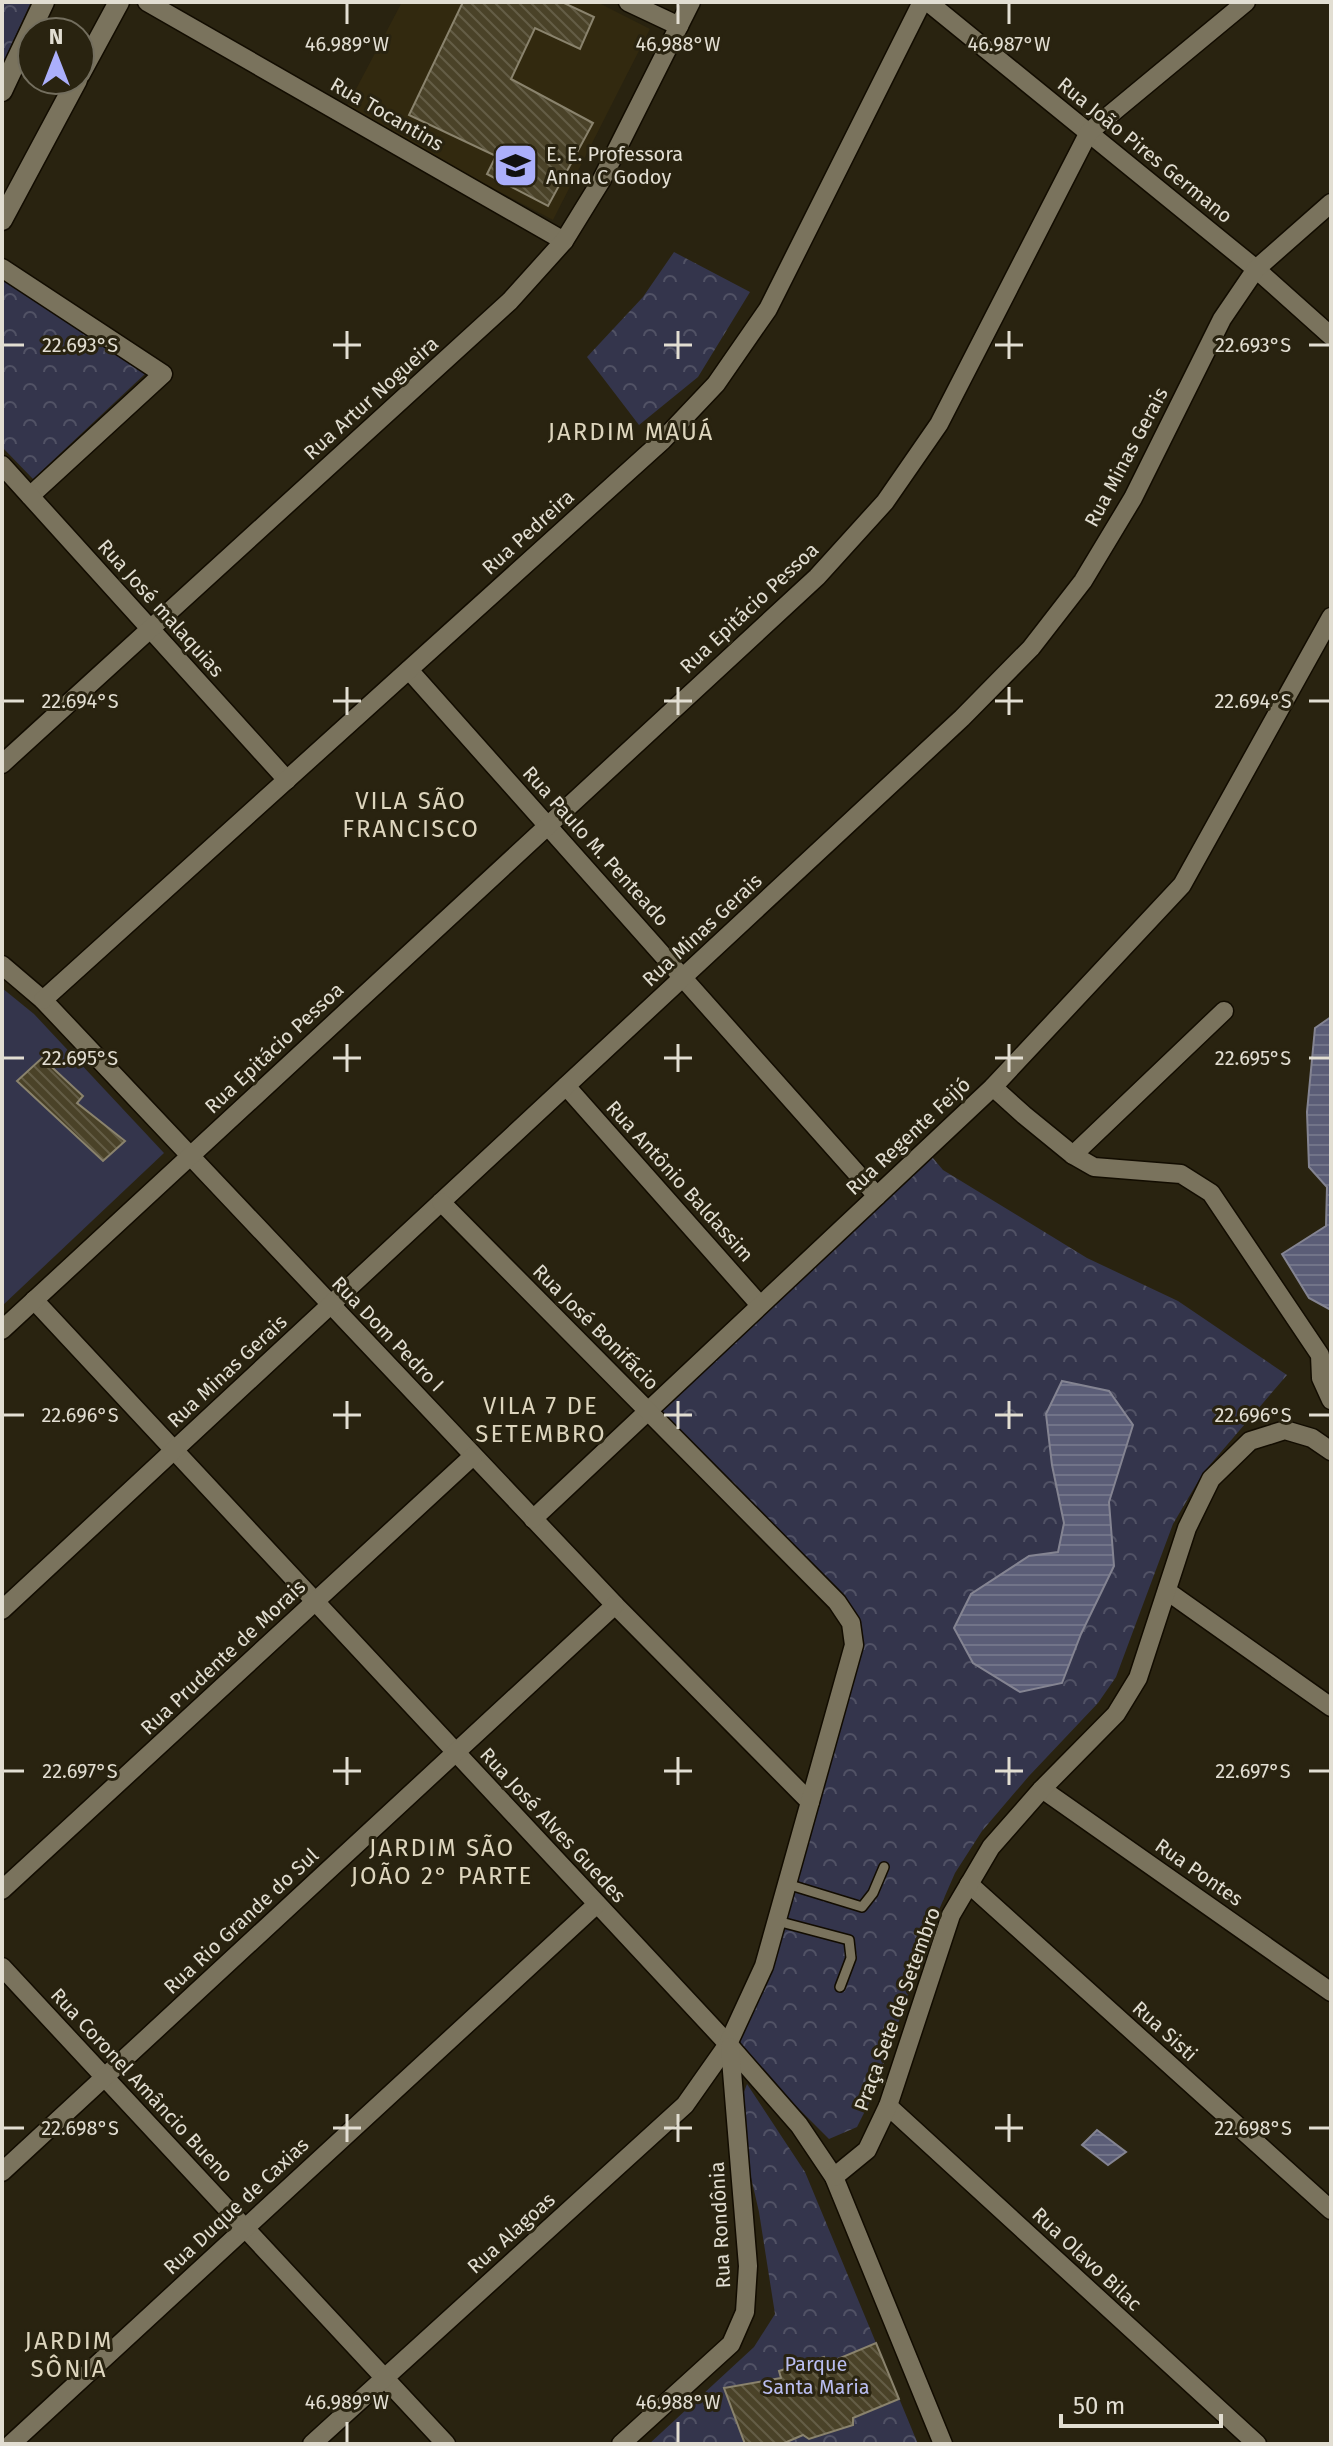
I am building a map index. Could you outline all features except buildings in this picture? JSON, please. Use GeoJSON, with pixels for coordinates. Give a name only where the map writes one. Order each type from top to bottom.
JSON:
{"type":"FeatureCollection","features":[{"type":"Feature","properties":{"kind":"street"},"geometry":{"type":"LineString","coordinates":[[2,91],[44,2]]}},
{"type":"Feature","properties":{"kind":"street"},"geometry":{"type":"LineString","coordinates":[[96,44],[119,2]]}},
{"type":"Feature","properties":{"kind":"street","name":"Rua Tocantins"},"geometry":{"type":"LineString","coordinates":[[147,2],[564,241]]}},
{"type":"Feature","properties":{"kind":"street"},"geometry":{"type":"LineString","coordinates":[[628,2],[679,26]]}},
{"type":"Feature","properties":{"kind":"street","name":"Rua Artur Nogueira"},"geometry":{"type":"LineString","coordinates":[[2,764],[510,301],[564,241],[601,181],[691,2]]}},
{"type":"Feature","properties":{"kind":"street","name":"Rua João Pires Germano"},"geometry":{"type":"LineString","coordinates":[[925,2],[1256,269],[1331,336]]}},
{"type":"Feature","properties":{"kind":"street","name":"Rua Pedreira"},"geometry":{"type":"LineString","coordinates":[[43,1000],[662,441],[716,384],[768,309],[925,2]]}},
{"type":"Feature","properties":{"kind":"street","name":"Rua Epitácio Pessoa"},"geometry":{"type":"LineString","coordinates":[[2,1330],[817,577],[885,502],[939,424],[1089,132],[1246,2]]}},
{"type":"Feature","properties":{"kind":"street"},"geometry":{"type":"LineString","coordinates":[[2,220],[68,96]]}},
{"type":"Feature","properties":{"kind":"street","name":"Rua Minas Gerais"},"geometry":{"type":"LineString","coordinates":[[2,1610],[962,718],[1031,648],[1083,581],[1133,498],[1222,319],[1256,269],[1331,203]]}},
{"type":"Feature","properties":{"kind":"street"},"geometry":{"type":"LineString","coordinates":[[2,268],[163,374],[30,496]]}},
{"type":"Feature","properties":{"kind":"street","name":"Rua José malaquias"},"geometry":{"type":"LineString","coordinates":[[2,465],[287,780]]}},
{"type":"Feature","properties":{"kind":"street","name":"Rua Regente Feijó"},"geometry":{"type":"LineString","coordinates":[[533,1519],[993,1087],[1182,885],[1331,617]]}},
{"type":"Feature","properties":{"kind":"street","name":"Rua Paulo M. Penteado"},"geometry":{"type":"LineString","coordinates":[[409,670],[877,1196]]}},
{"type":"Feature","properties":{"kind":"street","name":"Rua Dom Pedro I"},"geometry":{"type":"LineString","coordinates":[[2,965],[43,1000],[615,1605],[810,1802]]}},
{"type":"Feature","properties":{"kind":"street"},"geometry":{"type":"LineString","coordinates":[[1073,1155],[1224,1011]]}},
{"type":"Feature","properties":{"kind":"street","name":"Rua Antônio Baldassim"},"geometry":{"type":"LineString","coordinates":[[566,1086],[760,1305]]}},
{"type":"Feature","properties":{"kind":"street"},"geometry":{"type":"LineString","coordinates":[[993,1087],[1073,1155],[1094,1167],[1181,1174],[1211,1193],[1326,1354],[1324,1390],[1331,1400]]}},
{"type":"Feature","properties":{"kind":"street","name":"Rua José Bonifácio"},"geometry":{"type":"LineString","coordinates":[[441,1202],[837,1602],[851,1623]]}},
{"type":"Feature","properties":{"kind":"street","name":"Rua José Alves Guedes"},"geometry":{"type":"LineString","coordinates":[[34,1300],[799,2125],[834,2177],[943,2444]]}},
{"type":"Feature","properties":{"kind":"street","name":"Praça Sete de Setembro"},"geometry":{"type":"LineString","coordinates":[[834,2177],[867,2150],[888,2106],[951,1915],[991,1847],[1042,1789],[1116,1714],[1138,1678],[1187,1528],[1211,1479],[1250,1441],[1285,1430],[1312,1438],[1331,1451]]}},
{"type":"Feature","properties":{"kind":"street","name":"Rua Prudente de Morais"},"geometry":{"type":"LineString","coordinates":[[2,1890],[473,1456]]}},
{"type":"Feature","properties":{"kind":"street"},"geometry":{"type":"LineString","coordinates":[[1167,1591],[1331,1707]]}},
{"type":"Feature","properties":{"kind":"street","name":"Rua Rio Grande do Sul"},"geometry":{"type":"LineString","coordinates":[[2,2172],[615,1605]]}},
{"type":"Feature","properties":{"kind":"street","name":"Rua Alagoas"},"geometry":{"type":"LineString","coordinates":[[312,2444],[685,2105],[729,2046],[764,1966],[777,1921],[854,1645],[851,1623]]}},
{"type":"Feature","properties":{"kind":"street","name":"Rua Pontes"},"geometry":{"type":"LineString","coordinates":[[1042,1789],[1331,1992]]}},
{"type":"Feature","properties":{"kind":"street","name":"Rua Sisti"},"geometry":{"type":"LineString","coordinates":[[969,1884],[1331,2210]]}},
{"type":"Feature","properties":{"kind":"street","name":"Rua Duque de Caxias"},"geometry":{"type":"LineString","coordinates":[[11,2444],[597,1904]]}},
{"type":"Feature","properties":{"kind":"street","name":"Rua Coronel Amâncio Bueno"},"geometry":{"type":"LineString","coordinates":[[2,1967],[446,2444]]}},
{"type":"Feature","properties":{"kind":"street","name":"Rua Rondônia"},"geometry":{"type":"LineString","coordinates":[[621,2444],[731,2344],[745,2312],[748,2266],[729,2046]]}},
{"type":"Feature","properties":{"kind":"street","name":"Rua Olavo Bilac"},"geometry":{"type":"LineString","coordinates":[[888,2106],[1257,2444]]}},
{"type":"Feature","properties":{"kind":"lane"},"geometry":{"type":"LineString","coordinates":[[787,1884],[862,1907],[873,1893],[884,1867]]}},
{"type":"Feature","properties":{"kind":"lane"},"geometry":{"type":"LineString","coordinates":[[777,1921],[849,1940],[851,1958],[840,1987]]}},
{"type":"Feature","properties":{"kind":"shaded area","name":"E. E. Professora Anna C Godoy"},"geometry":{"type":"Polygon","coordinates":[[[402,2],[597,2],[650,29],[553,220],[345,110],[402,2]]]}},
{"type":"Feature","properties":{"kind":"shaded area"},"geometry":{"type":"Polygon","coordinates":[[[1331,1017],[1331,1310],[1309,1298],[1282,1254],[1326,1226],[1327,1187],[1309,1167],[1307,1112],[1315,1028],[1331,1017]]]}},
{"type":"Feature","properties":{"kind":"shaded area"},"geometry":{"type":"Polygon","coordinates":[[[1062,1381],[1109,1391],[1133,1425],[1109,1502],[1114,1566],[1081,1634],[1062,1683],[1020,1692],[973,1663],[954,1628],[971,1594],[1029,1556],[1058,1552],[1064,1523],[1046,1414],[1062,1381]]]}},
{"type":"Feature","properties":{"kind":"shaded area"},"geometry":{"type":"Polygon","coordinates":[[[1097,2130],[1126,2152],[1108,2165],[1082,2145],[1097,2130]]]}},
{"type":"Feature","properties":{"kind":"green space"},"geometry":{"type":"Polygon","coordinates":[[[5,2],[31,2],[25,16],[16,16],[16,35],[2,65],[2,8],[5,2]]]}},
{"type":"Feature","properties":{"kind":"green space"},"geometry":{"type":"Polygon","coordinates":[[[674,252],[750,292],[698,377],[639,425],[587,357],[643,297],[674,252]]]}},
{"type":"Feature","properties":{"kind":"green space"},"geometry":{"type":"Polygon","coordinates":[[[2,278],[146,373],[33,479],[2,447],[2,278]]]}},
{"type":"Feature","properties":{"kind":"green space"},"geometry":{"type":"Polygon","coordinates":[[[2,988],[34,1014],[164,1153],[2,1306],[2,988]]]}},
{"type":"Feature","properties":{"kind":"green space"},"geometry":{"type":"Polygon","coordinates":[[[927,1151],[943,1170],[1087,1258],[1178,1301],[1287,1375],[1203,1473],[1173,1524],[1116,1677],[1098,1703],[982,1831],[955,1873],[871,2099],[857,2127],[829,2139],[734,2044],[858,1657],[841,1600],[658,1407],[927,1151]]]}},
{"type":"Feature","properties":{"kind":"green space","name":"Parque Santa Maria"},"geometry":{"type":"Polygon","coordinates":[[[747,2084],[805,2172],[918,2444],[649,2444],[754,2347],[775,2314],[759,2212],[736,2113],[747,2084]]]}},
{"type":"Feature","properties":{"kind":"place","name":"E. E. Professora Anna C Godoy"},"geometry":{"type":"Point","coordinates":[515,165]}},
{"type":"Feature","properties":{"kind":"district","name":"JARDIM MAUÁ"},"geometry":{"type":"Point","coordinates":[631,432]}},
{"type":"Feature","properties":{"kind":"district","name":"VILA SÃO FRANCISCO"},"geometry":{"type":"Point","coordinates":[411,815]}},
{"type":"Feature","properties":{"kind":"district","name":"VILA 7 DE SETEMBRO"},"geometry":{"type":"Point","coordinates":[541,1420]}},
{"type":"Feature","properties":{"kind":"district","name":"JARDIM SÃO JOÃO 2° PARTE"},"geometry":{"type":"Point","coordinates":[442,1862]}},
{"type":"Feature","properties":{"kind":"district","name":"JARDIM SÔNIA"},"geometry":{"type":"Point","coordinates":[69,2355]}}]}
